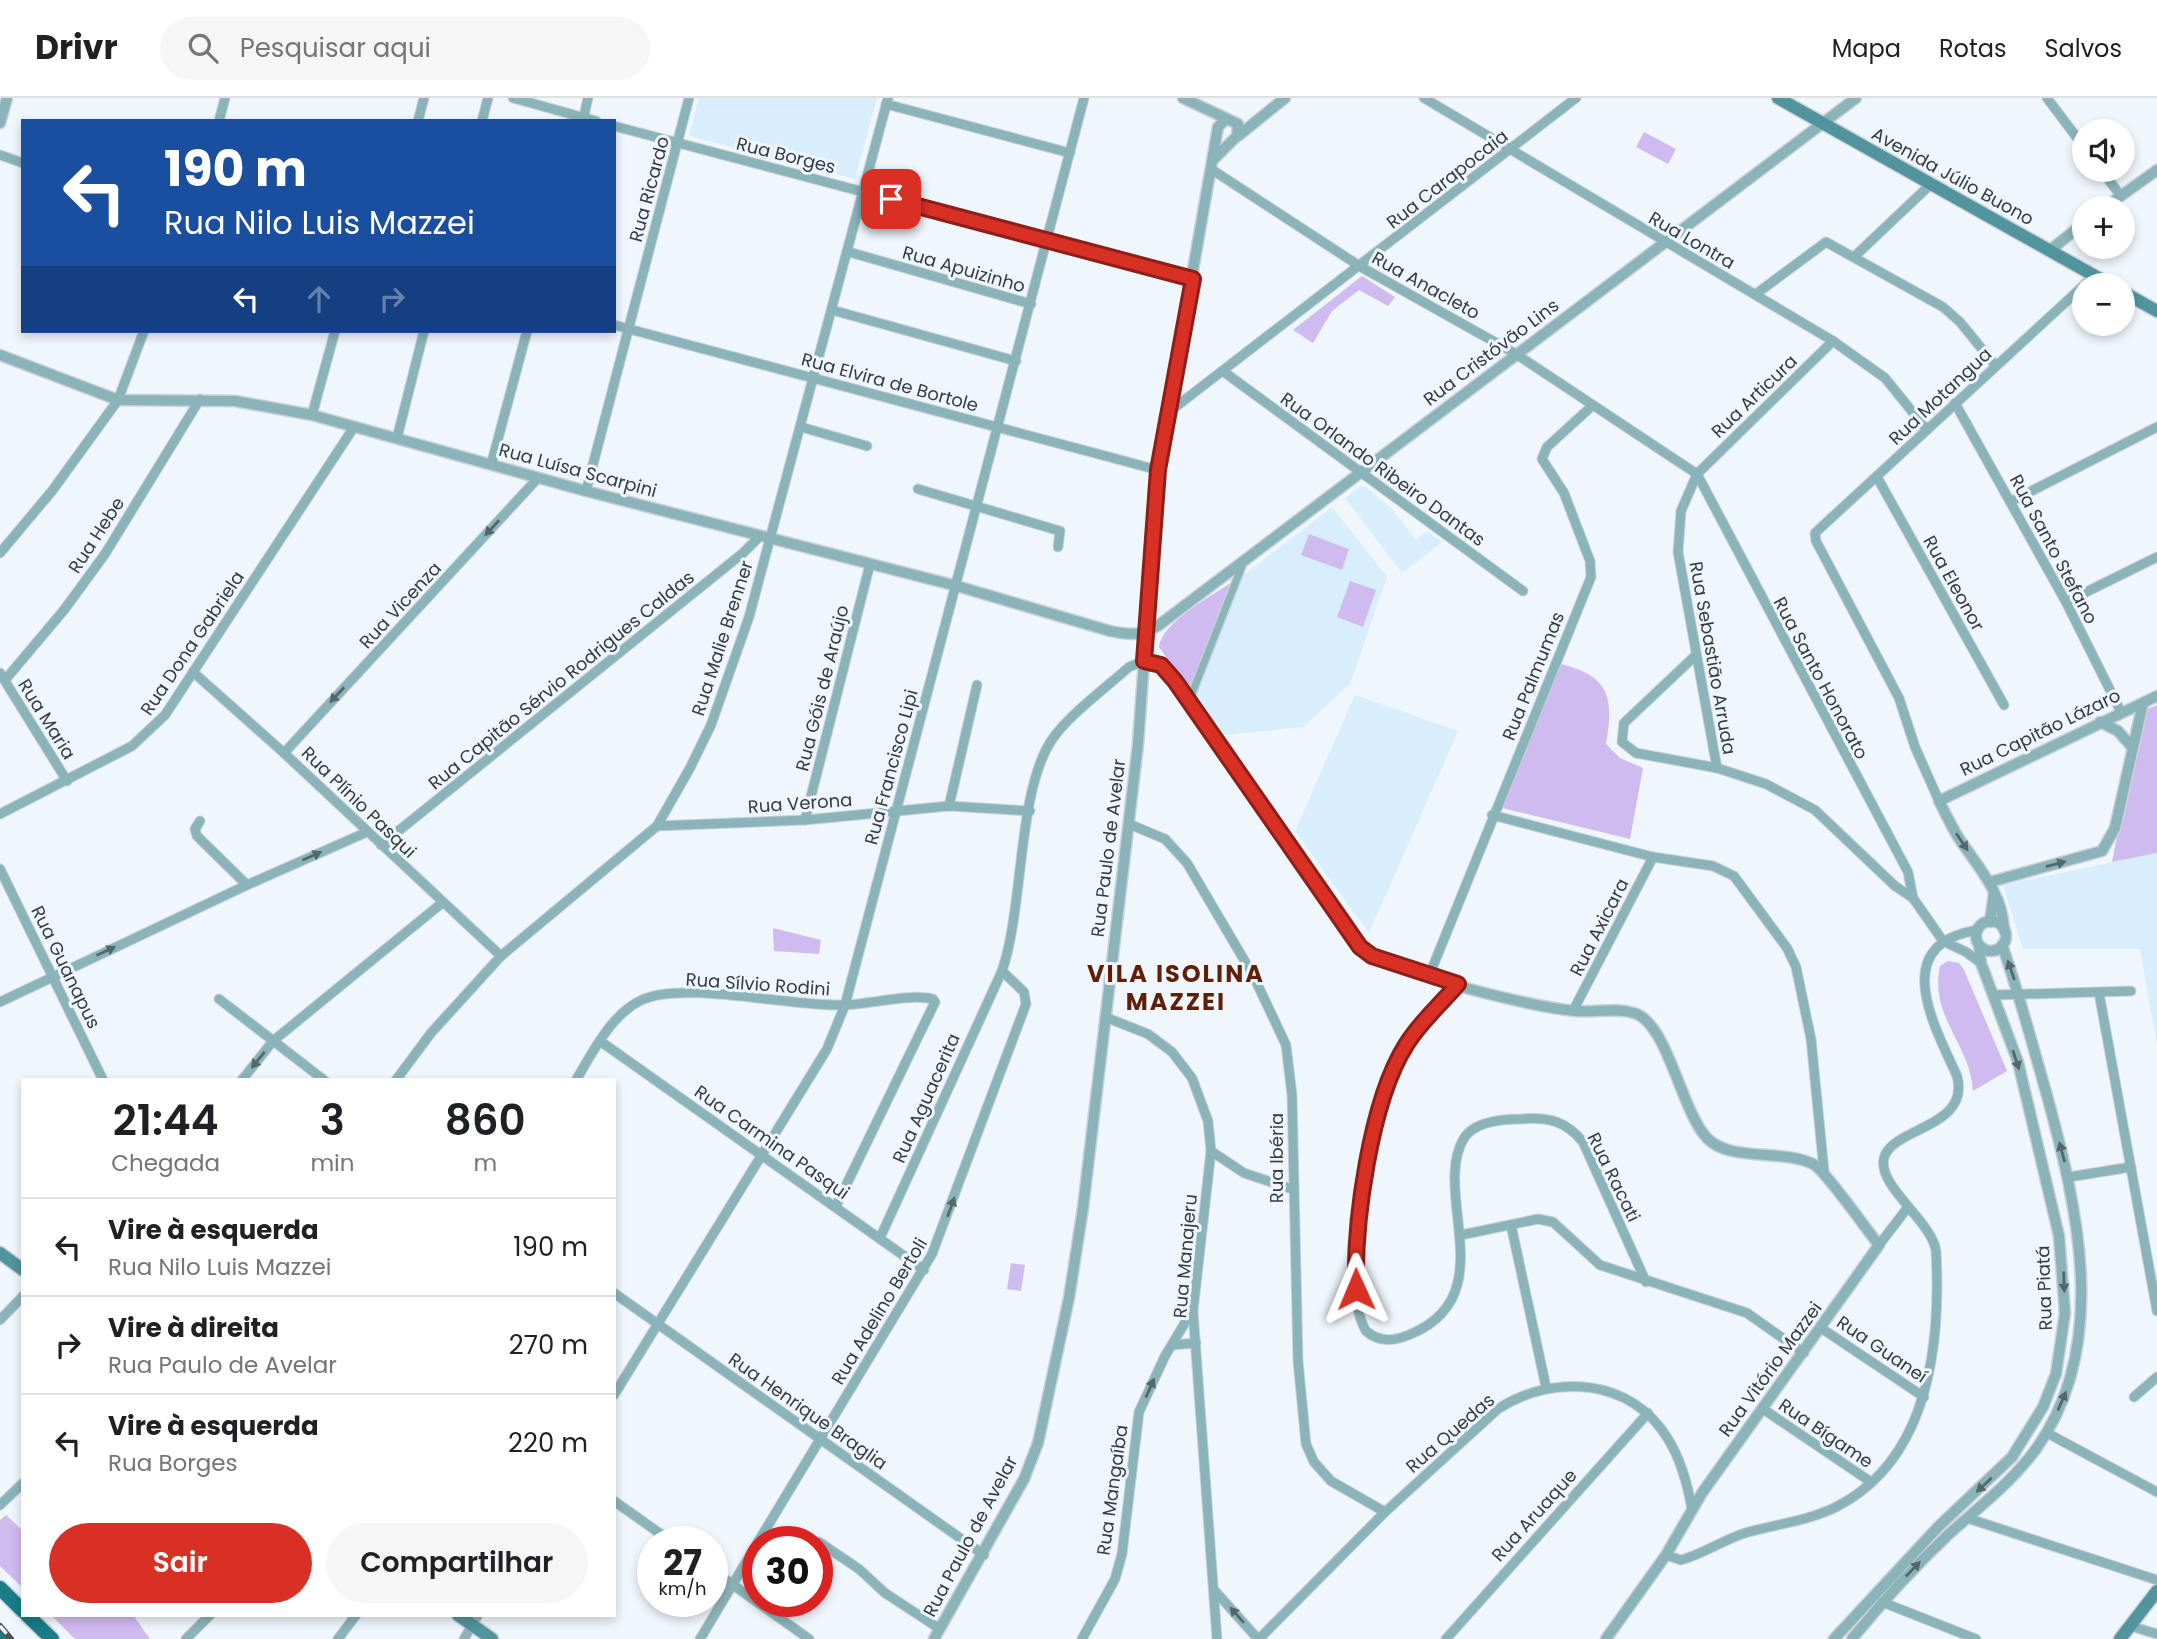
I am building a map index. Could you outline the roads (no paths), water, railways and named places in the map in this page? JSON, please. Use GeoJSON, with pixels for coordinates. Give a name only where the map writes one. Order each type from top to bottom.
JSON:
{"type":"FeatureCollection","features":[{"type":"Feature","properties":{"kind":"main road","name":"Avenida Júlio Buono"},"geometry":{"type":"LineString","coordinates":[[1778,98],[2089,273]]}},
{"type":"Feature","properties":{"kind":"main road"},"geometry":{"type":"LineString","coordinates":[[2135,299],[2157,311]]}},
{"type":"Feature","properties":{"kind":"main road"},"geometry":{"type":"LineString","coordinates":[[0,1253],[21,1269]]}},
{"type":"Feature","properties":{"kind":"main road"},"geometry":{"type":"LineString","coordinates":[[2120,1639],[2157,1591]]}},
{"type":"Feature","properties":{"kind":"main road"},"geometry":{"type":"LineString","coordinates":[[2,1593],[21,1609]]}},
{"type":"Feature","properties":{"kind":"main road"},"geometry":{"type":"LineString","coordinates":[[29,1617],[52,1639]]}},
{"type":"Feature","properties":{"kind":"main road"},"geometry":{"type":"LineString","coordinates":[[475,1620],[492,1639]]}},
{"type":"Feature","properties":{"kind":"street"},"geometry":{"type":"LineString","coordinates":[[0,123],[7,98]]}},
{"type":"Feature","properties":{"kind":"street"},"geometry":{"type":"LineString","coordinates":[[220,119],[225,98]]}},
{"type":"Feature","properties":{"kind":"street"},"geometry":{"type":"LineString","coordinates":[[419,119],[424,98]]}},
{"type":"Feature","properties":{"kind":"street"},"geometry":{"type":"LineString","coordinates":[[483,119],[488,98]]}},
{"type":"Feature","properties":{"kind":"street"},"geometry":{"type":"LineString","coordinates":[[513,98],[583,119],[588,98]]}},
{"type":"Feature","properties":{"kind":"street","name":"Rua Ricardo"},"geometry":{"type":"LineString","coordinates":[[586,491],[689,98]]}},
{"type":"Feature","properties":{"kind":"street","name":"Rua Francisco Lipi"},"geometry":{"type":"LineString","coordinates":[[616,1392],[764,1156],[827,1049],[845,1005],[1084,98]]}},
{"type":"Feature","properties":{"kind":"street"},"geometry":{"type":"LineString","coordinates":[[1183,98],[1203,106],[1224,124],[1239,127],[1235,138]]}},
{"type":"Feature","properties":{"kind":"street"},"geometry":{"type":"LineString","coordinates":[[1211,165],[1235,138],[1285,98]]}},
{"type":"Feature","properties":{"kind":"street","name":"Rua Lontra"},"geometry":{"type":"LineString","coordinates":[[1424,98],[1833,341],[1885,378],[1927,430]]}},
{"type":"Feature","properties":{"kind":"street","name":"Rua Carapocaia"},"geometry":{"type":"LineString","coordinates":[[1169,412],[1361,267],[1576,98]]}},
{"type":"Feature","properties":{"kind":"street","name":"Rua Cristóvão Lins"},"geometry":{"type":"LineString","coordinates":[[1146,633],[1856,98]]}},
{"type":"Feature","properties":{"kind":"street"},"geometry":{"type":"LineString","coordinates":[[2047,98],[2072,132]]}},
{"type":"Feature","properties":{"kind":"street"},"geometry":{"type":"LineString","coordinates":[[887,101],[1070,153]]}},
{"type":"Feature","properties":{"kind":"street","name":"Rua Malie Brenner"},"geometry":{"type":"LineString","coordinates":[[397,1078],[431,1033],[501,956],[657,826],[690,768],[711,724],[739,648],[764,538],[801,427],[887,101]]}},
{"type":"Feature","properties":{"kind":"street"},"geometry":{"type":"LineString","coordinates":[[1224,124],[1259,118]]}},
{"type":"Feature","properties":{"kind":"street"},"geometry":{"type":"LineString","coordinates":[[1224,124],[1222,138],[1235,138]]}},
{"type":"Feature","properties":{"kind":"street","name":"Rua Paulo de Avelar"},"geometry":{"type":"LineString","coordinates":[[937,1634],[984,1555],[1024,1479],[1038,1443],[1081,1221],[1129,824],[1158,470],[1211,165],[1224,124]]}},
{"type":"Feature","properties":{"kind":"street","name":"Rua Borges"},"geometry":{"type":"LineString","coordinates":[[616,127],[1193,279]]}},
{"type":"Feature","properties":{"kind":"street"},"geometry":{"type":"LineString","coordinates":[[0,155],[21,162]]}},
{"type":"Feature","properties":{"kind":"street","name":"Rua Anacleto"},"geometry":{"type":"LineString","coordinates":[[1211,165],[1361,267],[1516,355],[1697,474]]}},
{"type":"Feature","properties":{"kind":"street"},"geometry":{"type":"LineString","coordinates":[[2111,182],[2121,195],[2157,170]]}},
{"type":"Feature","properties":{"kind":"street"},"geometry":{"type":"LineString","coordinates":[[1855,256],[1931,184]]}},
{"type":"Feature","properties":{"kind":"street"},"geometry":{"type":"LineString","coordinates":[[2049,251],[2072,233]]}},
{"type":"Feature","properties":{"kind":"street"},"geometry":{"type":"LineString","coordinates":[[1756,294],[1824,242],[1855,256],[1943,307],[1961,323],[1995,365]]}},
{"type":"Feature","properties":{"kind":"street","name":"Rua Apuizinho"},"geometry":{"type":"LineString","coordinates":[[849,251],[1031,304]]}},
{"type":"Feature","properties":{"kind":"street","name":"Rua Motangua"},"geometry":{"type":"LineString","coordinates":[[1939,801],[1915,747],[1899,698],[1816,541],[1817,528],[1877,477],[2072,296]]}},
{"type":"Feature","properties":{"kind":"street"},"geometry":{"type":"LineString","coordinates":[[832,310],[1016,360]]}},
{"type":"Feature","properties":{"kind":"street","name":"Rua Elvira de Bortole"},"geometry":{"type":"LineString","coordinates":[[616,326],[1158,470]]}},
{"type":"Feature","properties":{"kind":"street"},"geometry":{"type":"LineString","coordinates":[[0,553],[52,491],[118,400],[143,333]]}},
{"type":"Feature","properties":{"kind":"street"},"geometry":{"type":"LineString","coordinates":[[312,415],[334,333]]}},
{"type":"Feature","properties":{"kind":"street"},"geometry":{"type":"LineString","coordinates":[[397,438],[423,333]]}},
{"type":"Feature","properties":{"kind":"street"},"geometry":{"type":"LineString","coordinates":[[491,465],[526,333]]}},
{"type":"Feature","properties":{"kind":"street","name":"Rua Articura"},"geometry":{"type":"LineString","coordinates":[[1697,474],[1833,341]]}},
{"type":"Feature","properties":{"kind":"street","name":"Rua Luísa Scarpini"},"geometry":{"type":"LineString","coordinates":[[0,355],[118,400],[200,399],[259,404],[312,415],[586,491],[957,586],[1110,631],[1128,635],[1146,633]]}},
{"type":"Feature","properties":{"kind":"street","name":"Rua Orlando Ribeiro Dantas"},"geometry":{"type":"LineString","coordinates":[[1224,372],[1523,591]]}},
{"type":"Feature","properties":{"kind":"street","name":"Rua Hebe"},"geometry":{"type":"LineString","coordinates":[[2,677],[64,610],[105,554],[200,399]]}},
{"type":"Feature","properties":{"kind":"street","name":"Rua Santo Stefano"},"geometry":{"type":"LineString","coordinates":[[1955,403],[2012,501],[2121,712]]}},
{"type":"Feature","properties":{"kind":"street","name":"Rua Palmumas"},"geometry":{"type":"LineString","coordinates":[[1429,976],[1591,577],[1590,561],[1564,493],[1542,459],[1547,447],[1592,406]]}},
{"type":"Feature","properties":{"kind":"street","name":"Rua Dona Gabriela"},"geometry":{"type":"LineString","coordinates":[[0,814],[132,746],[150,733],[354,427]]}},
{"type":"Feature","properties":{"kind":"street"},"geometry":{"type":"LineString","coordinates":[[801,427],[867,446]]}},
{"type":"Feature","properties":{"kind":"street"},"geometry":{"type":"LineString","coordinates":[[2012,501],[2157,427]]}},
{"type":"Feature","properties":{"kind":"street","name":"Rua Sebastião Arruda"},"geometry":{"type":"LineString","coordinates":[[1697,474],[1681,512],[1678,552],[1717,768],[1766,784],[1815,810],[1895,886],[1913,898],[1943,942]]}},
{"type":"Feature","properties":{"kind":"street","name":"Rua Santo Honorato"},"geometry":{"type":"LineString","coordinates":[[1697,474],[1908,873],[1913,898]]}},
{"type":"Feature","properties":{"kind":"street","name":"Rua Eleonor"},"geometry":{"type":"LineString","coordinates":[[1877,477],[2004,705]]}},
{"type":"Feature","properties":{"kind":"street","name":"Rua Vicenza"},"geometry":{"type":"LineString","coordinates":[[284,752],[538,478]]}},
{"type":"Feature","properties":{"kind":"street"},"geometry":{"type":"LineString","coordinates":[[918,489],[1060,531],[1058,547]]}},
{"type":"Feature","properties":{"kind":"street","name":"Rua Capitão Sérvio Rodrigues Caldas"},"geometry":{"type":"LineString","coordinates":[[381,845],[764,538]]}},
{"type":"Feature","properties":{"kind":"street"},"geometry":{"type":"LineString","coordinates":[[2066,602],[2157,557]]}},
{"type":"Feature","properties":{"kind":"street"},"geometry":{"type":"LineString","coordinates":[[1189,701],[1244,561]]}},
{"type":"Feature","properties":{"kind":"street","name":"Rua Góis de Araújo"},"geometry":{"type":"LineString","coordinates":[[805,820],[870,564]]}},
{"type":"Feature","properties":{"kind":"street"},"geometry":{"type":"LineString","coordinates":[[1696,655],[1627,720],[1621,737],[1629,749],[1644,756],[1717,768]]}},
{"type":"Feature","properties":{"kind":"street"},"geometry":{"type":"LineString","coordinates":[[1144,661],[1161,665],[1189,701],[1360,947],[1372,956],[1458,984],[1573,1011],[1621,1010],[1644,1017],[1661,1044],[1700,1130],[1713,1144],[1735,1151],[1798,1159],[1824,1171]]}},
{"type":"Feature","properties":{"kind":"street","name":"Rua Aguacerita"},"geometry":{"type":"LineString","coordinates":[[880,1238],[1003,971],[1011,939],[1030,811],[1042,759],[1055,735],[1129,667],[1144,661]]}},
{"type":"Feature","properties":{"kind":"street","name":"Rua Plínio Pasqui"},"geometry":{"type":"LineString","coordinates":[[193,672],[284,752],[501,956]]}},
{"type":"Feature","properties":{"kind":"street","name":"Rua Maria"},"geometry":{"type":"LineString","coordinates":[[2,677],[67,781]]}},
{"type":"Feature","properties":{"kind":"street"},"geometry":{"type":"LineString","coordinates":[[949,806],[977,685]]}},
{"type":"Feature","properties":{"kind":"street","name":"Rua Capitão Lázaro"},"geometry":{"type":"LineString","coordinates":[[1939,801],[2157,696]]}},
{"type":"Feature","properties":{"kind":"street"},"geometry":{"type":"LineString","coordinates":[[1990,882],[2102,851],[2115,828],[2131,746],[2143,703]]}},
{"type":"Feature","properties":{"kind":"street"},"geometry":{"type":"LineString","coordinates":[[2101,722],[2118,731],[2131,746]]}},
{"type":"Feature","properties":{"kind":"street"},"geometry":{"type":"LineString","coordinates":[[1939,801],[1959,838],[1990,882],[2001,907],[2004,930],[2002,945],[1988,951],[1979,945],[1978,930]]}},
{"type":"Feature","properties":{"kind":"street","name":"Rua Verona"},"geometry":{"type":"LineString","coordinates":[[657,826],[805,820],[949,806],[1030,811]]}},
{"type":"Feature","properties":{"kind":"street"},"geometry":{"type":"LineString","coordinates":[[1492,816],[1653,857],[1725,869],[1742,885],[1787,948],[1796,967],[1811,1039],[1824,1171],[1879,1245]]}},
{"type":"Feature","properties":{"kind":"street"},"geometry":{"type":"LineString","coordinates":[[200,821],[195,829],[197,836],[247,885]]}},
{"type":"Feature","properties":{"kind":"street","name":"Rua Ibéria"},"geometry":{"type":"LineString","coordinates":[[1129,824],[1165,839],[1187,863],[1253,975],[1280,1028],[1289,1059],[1298,1361],[1306,1444],[1314,1462],[1331,1481],[1385,1512]]}},
{"type":"Feature","properties":{"kind":"street"},"geometry":{"type":"LineString","coordinates":[[0,1002],[247,885],[367,832]]}},
{"type":"Feature","properties":{"kind":"street","name":"Rua Axicara"},"geometry":{"type":"LineString","coordinates":[[1573,1011],[1653,857]]}},
{"type":"Feature","properties":{"kind":"street","name":"Rua Guanapus"},"geometry":{"type":"LineString","coordinates":[[0,869],[102,1078]]}},
{"type":"Feature","properties":{"kind":"street"},"geometry":{"type":"LineString","coordinates":[[1666,1556],[1681,1560],[1734,1537],[1839,1506],[1871,1482],[1906,1439],[1924,1397],[1932,1352],[1936,1251],[1930,1230],[1908,1207],[1884,1170],[1885,1154],[1945,1114],[1960,1092],[1957,1076],[1924,994],[1930,960],[1943,942],[1978,930],[1990,922],[1994,893]]}},
{"type":"Feature","properties":{"kind":"street"},"geometry":{"type":"LineString","coordinates":[[244,1078],[273,1041],[442,903]]}},
{"type":"Feature","properties":{"kind":"street"},"geometry":{"type":"LineString","coordinates":[[1990,922],[2004,930]]}},
{"type":"Feature","properties":{"kind":"street"},"geometry":{"type":"LineString","coordinates":[[1943,942],[1966,951],[1981,963]]}},
{"type":"Feature","properties":{"kind":"street","name":"Rua Piatá"},"geometry":{"type":"LineString","coordinates":[[1834,1639],[1938,1527],[2012,1457],[2043,1407],[2056,1374],[2065,1313],[2059,1236],[2018,1062],[1981,963],[1979,945]]}},
{"type":"Feature","properties":{"kind":"street","name":"Rua Piatá"},"geometry":{"type":"LineString","coordinates":[[1852,1639],[1882,1602],[1966,1518],[2015,1475],[2047,1433],[2067,1390],[2079,1332],[2079,1256],[2069,1177],[2020,995],[2002,945]]}},
{"type":"Feature","properties":{"kind":"street","name":"Rua Adelino Bertoli"},"geometry":{"type":"LineString","coordinates":[[768,1526],[924,1270],[946,1223],[1026,1004],[1024,992],[1003,971]]}},
{"type":"Feature","properties":{"kind":"street","name":"Rua Racati"},"geometry":{"type":"LineString","coordinates":[[1458,984],[1406,1043],[1380,1113],[1368,1161],[1355,1257],[1358,1309],[1366,1331],[1373,1337],[1391,1340],[1410,1335],[1434,1321],[1446,1308],[1454,1293],[1461,1235],[1456,1188],[1457,1164],[1464,1139],[1480,1125],[1519,1119],[1556,1120],[1574,1131],[1583,1142],[1646,1282]]}},
{"type":"Feature","properties":{"kind":"street"},"geometry":{"type":"LineString","coordinates":[[1994,995],[2131,991]]}},
{"type":"Feature","properties":{"kind":"street"},"geometry":{"type":"LineString","coordinates":[[2099,993],[2157,1311]]}},
{"type":"Feature","properties":{"kind":"street","name":"Rua Sílvio Rodini"},"geometry":{"type":"LineString","coordinates":[[577,1078],[600,1041],[628,1009],[656,996],[700,994],[816,1006],[926,998],[934,1002],[836,1206]]}},
{"type":"Feature","properties":{"kind":"street"},"geometry":{"type":"LineString","coordinates":[[219,999],[321,1078]]}},
{"type":"Feature","properties":{"kind":"street","name":"Rua Manajeru"},"geometry":{"type":"LineString","coordinates":[[1105,1017],[1160,1041],[1184,1067],[1206,1111],[1210,1151],[1193,1311],[1217,1639]]}},
{"type":"Feature","properties":{"kind":"street","name":"Rua Carmina Pasqui"},"geometry":{"type":"LineString","coordinates":[[600,1041],[924,1270]]}},
{"type":"Feature","properties":{"kind":"street"},"geometry":{"type":"LineString","coordinates":[[1210,1151],[1244,1173],[1292,1189]]}},
{"type":"Feature","properties":{"kind":"street"},"geometry":{"type":"LineString","coordinates":[[2069,1177],[2131,1167]]}},
{"type":"Feature","properties":{"kind":"street","name":"Rua Vitório Mazzei"},"geometry":{"type":"LineString","coordinates":[[1606,1639],[1666,1556],[1692,1510],[1908,1207]]}},
{"type":"Feature","properties":{"kind":"street"},"geometry":{"type":"LineString","coordinates":[[1461,1235],[1538,1219],[1553,1222],[1594,1261],[1646,1282],[1747,1313],[1804,1353]]}},
{"type":"Feature","properties":{"kind":"street"},"geometry":{"type":"LineString","coordinates":[[1511,1225],[1546,1387]]}},
{"type":"Feature","properties":{"kind":"street","name":"Rua Henrique Braglia"},"geometry":{"type":"LineString","coordinates":[[616,1294],[984,1555]]}},
{"type":"Feature","properties":{"kind":"street"},"geometry":{"type":"LineString","coordinates":[[0,1320],[21,1298]]}},
{"type":"Feature","properties":{"kind":"street","name":"Rua Mangaíba"},"geometry":{"type":"LineString","coordinates":[[1082,1639],[1115,1579],[1122,1554],[1139,1412],[1172,1345],[1193,1311]]}},
{"type":"Feature","properties":{"kind":"street","name":"Rua Guaneí"},"geometry":{"type":"LineString","coordinates":[[1821,1328],[1924,1397]]}},
{"type":"Feature","properties":{"kind":"street"},"geometry":{"type":"LineString","coordinates":[[1172,1345],[1196,1343]]}},
{"type":"Feature","properties":{"kind":"street"},"geometry":{"type":"LineString","coordinates":[[2134,1397],[2157,1377]]}},
{"type":"Feature","properties":{"kind":"street","name":"Rua Quedas"},"geometry":{"type":"LineString","coordinates":[[1259,1639],[1385,1512],[1498,1409],[1514,1399],[1546,1387],[1589,1387],[1606,1391],[1631,1400],[1647,1413],[1669,1440],[1689,1491],[1692,1510]]}},
{"type":"Feature","properties":{"kind":"street","name":"Rua Bígame"},"geometry":{"type":"LineString","coordinates":[[1763,1409],[1871,1482]]}},
{"type":"Feature","properties":{"kind":"street","name":"Rua Aruaque"},"geometry":{"type":"LineString","coordinates":[[1446,1639],[1647,1413]]}},
{"type":"Feature","properties":{"kind":"street"},"geometry":{"type":"LineString","coordinates":[[2047,1433],[2157,1492]]}},
{"type":"Feature","properties":{"kind":"street"},"geometry":{"type":"LineString","coordinates":[[0,1505],[21,1485]]}},
{"type":"Feature","properties":{"kind":"street"},"geometry":{"type":"LineString","coordinates":[[616,1502],[650,1526]]}},
{"type":"Feature","properties":{"kind":"street"},"geometry":{"type":"LineString","coordinates":[[1966,1518],[2157,1580]]}},
{"type":"Feature","properties":{"kind":"street"},"geometry":{"type":"LineString","coordinates":[[833,1551],[859,1569],[937,1634]]}},
{"type":"Feature","properties":{"kind":"street","name":"Rua Adelino Bertoli"},"geometry":{"type":"LineString","coordinates":[[700,1639],[742,1569]]}},
{"type":"Feature","properties":{"kind":"street"},"geometry":{"type":"LineString","coordinates":[[728,1581],[809,1639]]}},
{"type":"Feature","properties":{"kind":"street"},"geometry":{"type":"LineString","coordinates":[[1215,1591],[1259,1639]]}},
{"type":"Feature","properties":{"kind":"street"},"geometry":{"type":"LineString","coordinates":[[1882,1602],[1976,1639]]}},
{"type":"Feature","properties":{"kind":"street"},"geometry":{"type":"LineString","coordinates":[[186,1639],[208,1617]]}},
{"type":"Feature","properties":{"kind":"street"},"geometry":{"type":"LineString","coordinates":[[338,1639],[354,1617]]}},
{"type":"Feature","properties":{"kind":"street"},"geometry":{"type":"LineString","coordinates":[[464,1639],[475,1620]]}},
{"type":"Feature","properties":{"kind":"street"},"geometry":{"type":"LineString","coordinates":[[2130,1626],[2157,1634]]}},
{"type":"Feature","properties":{"kind":"street"},"geometry":{"type":"LineString","coordinates":[[1945,1639],[1949,1628]]}},
{"type":"Feature","properties":{"kind":"railway"},"geometry":{"type":"LineString","coordinates":[[0,1626],[11,1639]]}},
{"type":"Feature","properties":{"kind":"district","name":"VILA ISOLINA MAZZEI"},"geometry":{"type":"Point","coordinates":[1176,987]}}]}
